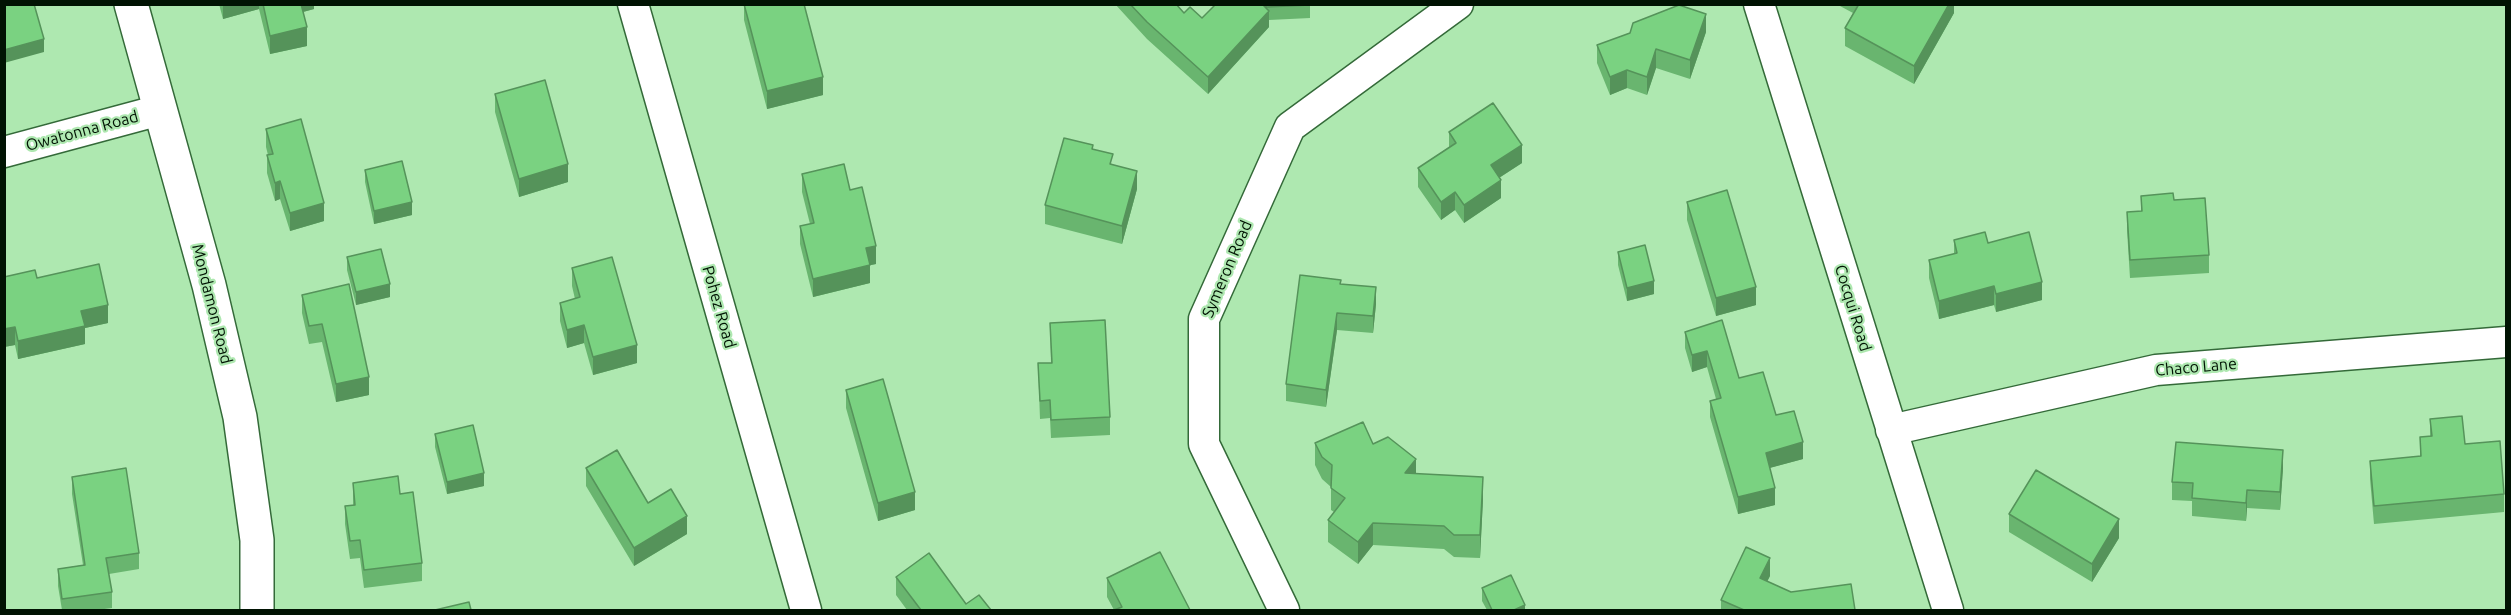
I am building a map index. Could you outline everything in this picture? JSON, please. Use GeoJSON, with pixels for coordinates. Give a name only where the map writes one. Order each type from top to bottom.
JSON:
{"type":"FeatureCollection","features":[{"type":"Feature","properties":{"kind":"street","name":"Mondamon Road"},"geometry":{"type":"LineString","coordinates":[[131,4],[209,285],[240,417],[257,540],[258,610]]}},
{"type":"Feature","properties":{"kind":"street","name":"Pohez Road"},"geometry":{"type":"LineString","coordinates":[[633,4],[806,610]]}},
{"type":"Feature","properties":{"kind":"street","name":"Symeron Road"},"geometry":{"type":"LineString","coordinates":[[1284,610],[1204,444],[1204,319],[1290,127],[1458,4]]}},
{"type":"Feature","properties":{"kind":"street","name":"Cocqui Road"},"geometry":{"type":"LineString","coordinates":[[1759,4],[1948,610]]}},
{"type":"Feature","properties":{"kind":"street","name":"Owatonna Road"},"geometry":{"type":"LineString","coordinates":[[4,152],[160,110]]}},
{"type":"Feature","properties":{"kind":"street","name":"Chaco Lane"},"geometry":{"type":"LineString","coordinates":[[1891,430],[2156,370],[2506,342]]}},
{"type":"Feature","properties":{"kind":"building"},"geometry":{"type":"Polygon","coordinates":[[[4,4],[34,4],[44,39],[4,50],[4,4]]]}},
{"type":"Feature","properties":{"kind":"building"},"geometry":{"type":"Polygon","coordinates":[[[263,4],[301,4],[307,27],[270,36],[263,4]]]}},
{"type":"Feature","properties":{"kind":"building"},"geometry":{"type":"Polygon","coordinates":[[[744,4],[804,4],[823,77],[767,91],[744,4]]]}},
{"type":"Feature","properties":{"kind":"building"},"geometry":{"type":"Polygon","coordinates":[[[1130,4],[1176,4],[1184,13],[1190,7],[1202,18],[1216,4],[1262,4],[1269,11],[1208,77],[1130,4]]]}},
{"type":"Feature","properties":{"kind":"building"},"geometry":{"type":"Polygon","coordinates":[[[1266,4],[1310,4],[1310,5],[1266,7],[1266,4]]]}},
{"type":"Feature","properties":{"kind":"building"},"geometry":{"type":"Polygon","coordinates":[[[1859,4],[1949,4],[1914,66],[1845,28],[1859,4]]]}},
{"type":"Feature","properties":{"kind":"building"},"geometry":{"type":"Polygon","coordinates":[[[1679,5],[1706,14],[1690,60],[1656,49],[1647,77],[1627,70],[1610,77],[1597,45],[1630,33],[1633,23],[1679,5]]]}},
{"type":"Feature","properties":{"kind":"building"},"geometry":{"type":"Polygon","coordinates":[[[545,80],[568,164],[519,179],[495,94],[545,80]]]}},
{"type":"Feature","properties":{"kind":"building"},"geometry":{"type":"Polygon","coordinates":[[[1493,103],[1522,145],[1491,165],[1501,180],[1464,205],[1455,192],[1441,202],[1418,168],[1456,143],[1449,132],[1493,103]]]}},
{"type":"Feature","properties":{"kind":"building"},"geometry":{"type":"Polygon","coordinates":[[[301,119],[324,203],[290,213],[280,181],[275,183],[267,155],[273,154],[266,129],[301,119]]]}},
{"type":"Feature","properties":{"kind":"building"},"geometry":{"type":"Polygon","coordinates":[[[1064,138],[1093,145],[1092,149],[1113,154],[1110,164],[1137,171],[1122,226],[1045,205],[1064,138]]]}},
{"type":"Feature","properties":{"kind":"building"},"geometry":{"type":"Polygon","coordinates":[[[402,161],[412,202],[374,211],[365,170],[402,161]]]}},
{"type":"Feature","properties":{"kind":"building"},"geometry":{"type":"Polygon","coordinates":[[[844,164],[850,190],[862,187],[876,246],[866,248],[870,265],[813,279],[800,226],[814,223],[802,174],[844,164]]]}},
{"type":"Feature","properties":{"kind":"building"},"geometry":{"type":"Polygon","coordinates":[[[1727,190],[1756,287],[1716,298],[1687,202],[1727,190]]]}},
{"type":"Feature","properties":{"kind":"building"},"geometry":{"type":"Polygon","coordinates":[[[2173,193],[2174,200],[2205,198],[2209,255],[2130,260],[2127,212],[2142,211],[2141,196],[2173,193]]]}},
{"type":"Feature","properties":{"kind":"building"},"geometry":{"type":"Polygon","coordinates":[[[1985,232],[1988,243],[2029,232],[2042,282],[1996,294],[1994,286],[1939,301],[1929,260],[1957,253],[1954,240],[1985,232]]]}},
{"type":"Feature","properties":{"kind":"building"},"geometry":{"type":"Polygon","coordinates":[[[1645,245],[1654,281],[1627,288],[1618,252],[1645,245]]]}},
{"type":"Feature","properties":{"kind":"building"},"geometry":{"type":"Polygon","coordinates":[[[381,249],[390,284],[356,292],[347,257],[381,249]]]}},
{"type":"Feature","properties":{"kind":"building"},"geometry":{"type":"Polygon","coordinates":[[[612,257],[637,345],[593,357],[584,325],[567,330],[560,303],[580,297],[572,268],[612,257]]]}},
{"type":"Feature","properties":{"kind":"building"},"geometry":{"type":"Polygon","coordinates":[[[99,264],[108,305],[81,311],[85,326],[18,341],[15,327],[4,329],[4,277],[35,270],[37,278],[99,264]]]}},
{"type":"Feature","properties":{"kind":"building"},"geometry":{"type":"Polygon","coordinates":[[[1300,275],[1341,280],[1340,284],[1376,287],[1373,316],[1337,313],[1326,390],[1286,384],[1300,275]]]}},
{"type":"Feature","properties":{"kind":"building"},"geometry":{"type":"Polygon","coordinates":[[[349,284],[369,377],[336,384],[322,324],[309,326],[302,295],[349,284]]]}},
{"type":"Feature","properties":{"kind":"building"},"geometry":{"type":"Polygon","coordinates":[[[1105,320],[1110,417],[1051,420],[1050,400],[1040,401],[1038,363],[1052,363],[1050,323],[1105,320]]]}},
{"type":"Feature","properties":{"kind":"building"},"geometry":{"type":"Polygon","coordinates":[[[1722,320],[1739,378],[1763,372],[1776,415],[1794,411],[1803,442],[1766,453],[1775,488],[1738,497],[1710,401],[1721,398],[1707,351],[1692,355],[1685,332],[1722,320]]]}},
{"type":"Feature","properties":{"kind":"building"},"geometry":{"type":"Polygon","coordinates":[[[883,379],[915,492],[878,503],[846,390],[883,379]]]}},
{"type":"Feature","properties":{"kind":"building"},"geometry":{"type":"Polygon","coordinates":[[[2462,416],[2465,444],[2500,441],[2504,494],[2374,506],[2370,461],[2421,456],[2420,437],[2432,436],[2430,419],[2462,416]]]}},
{"type":"Feature","properties":{"kind":"building"},"geometry":{"type":"Polygon","coordinates":[[[1363,422],[1373,444],[1388,437],[1416,459],[1405,473],[1483,477],[1480,535],[1454,535],[1444,526],[1373,523],[1358,542],[1328,520],[1345,498],[1331,488],[1332,465],[1322,457],[1315,443],[1363,422]]]}},
{"type":"Feature","properties":{"kind":"building"},"geometry":{"type":"Polygon","coordinates":[[[473,425],[484,473],[447,482],[435,434],[473,425]]]}},
{"type":"Feature","properties":{"kind":"building"},"geometry":{"type":"Polygon","coordinates":[[[2176,442],[2283,450],[2280,492],[2247,490],[2246,503],[2192,498],[2193,483],[2172,482],[2176,442]]]}},
{"type":"Feature","properties":{"kind":"building"},"geometry":{"type":"Polygon","coordinates":[[[617,450],[648,503],[671,489],[687,516],[634,548],[586,468],[617,450]]]}},
{"type":"Feature","properties":{"kind":"building"},"geometry":{"type":"Polygon","coordinates":[[[126,468],[139,553],[106,558],[112,592],[62,599],[58,569],[85,565],[72,477],[126,468]]]}},
{"type":"Feature","properties":{"kind":"building"},"geometry":{"type":"Polygon","coordinates":[[[2036,470],[2119,519],[2092,564],[2009,514],[2036,470]]]}},
{"type":"Feature","properties":{"kind":"building"},"geometry":{"type":"Polygon","coordinates":[[[398,476],[400,494],[413,492],[422,563],[364,570],[360,540],[350,541],[345,506],[355,505],[353,483],[398,476]]]}},
{"type":"Feature","properties":{"kind":"building"},"geometry":{"type":"Polygon","coordinates":[[[1746,547],[1770,558],[1760,578],[1791,592],[1851,584],[1855,610],[1744,610],[1721,600],[1746,547]]]}},
{"type":"Feature","properties":{"kind":"building"},"geometry":{"type":"Polygon","coordinates":[[[1160,552],[1190,610],[1114,610],[1122,607],[1107,578],[1160,552]]]}},
{"type":"Feature","properties":{"kind":"building"},"geometry":{"type":"Polygon","coordinates":[[[929,553],[966,604],[979,595],[991,610],[921,610],[896,577],[929,553]]]}},
{"type":"Feature","properties":{"kind":"building"},"geometry":{"type":"Polygon","coordinates":[[[1511,575],[1525,605],[1514,610],[1492,610],[1482,588],[1511,575]]]}},
{"type":"Feature","properties":{"kind":"building"},"geometry":{"type":"Polygon","coordinates":[[[469,602],[471,610],[435,610],[469,602]]]}}]}
